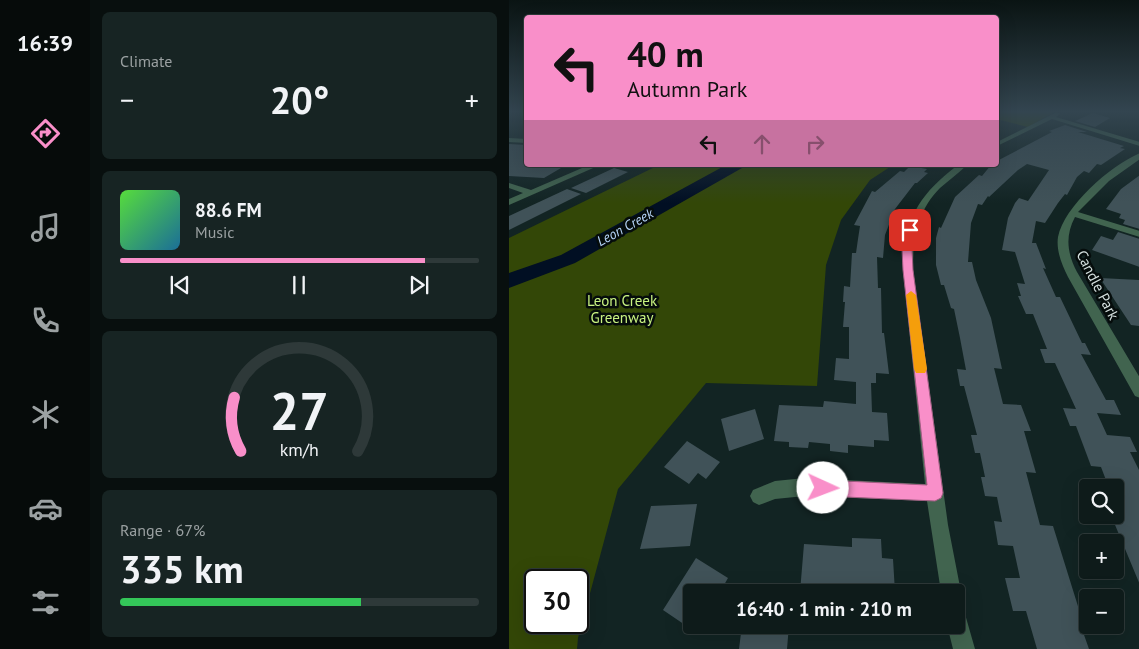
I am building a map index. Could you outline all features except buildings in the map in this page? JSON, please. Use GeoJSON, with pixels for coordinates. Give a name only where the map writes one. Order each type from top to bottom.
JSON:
{"type":"FeatureCollection","features":[{"type":"Feature","properties":{"kind":"street","name":"Candle Park"},"geometry":{"type":"LineString","coordinates":[[1139,154],[1096,186],[1075,214],[1064,234],[1063,248],[1067,265],[1139,392]]}},
{"type":"Feature","properties":{"kind":"street"},"geometry":{"type":"LineString","coordinates":[[509,202],[591,167]]}},
{"type":"Feature","properties":{"kind":"street"},"geometry":{"type":"LineString","coordinates":[[950,584],[935,493],[907,249],[910,230],[924,200],[935,188],[961,167]]}},
{"type":"Feature","properties":{"kind":"street"},"geometry":{"type":"LineString","coordinates":[[509,185],[531,193]]}},
{"type":"Feature","properties":{"kind":"street"},"geometry":{"type":"LineString","coordinates":[[1075,214],[1139,234]]}},
{"type":"Feature","properties":{"kind":"street"},"geometry":{"type":"LineString","coordinates":[[759,496],[775,490],[805,487],[935,493]]}},
{"type":"Feature","properties":{"kind":"street"},"geometry":{"type":"LineString","coordinates":[[960,634],[964,649]]}},
{"type":"Feature","properties":{"kind":"green space","name":"Leon Creek Greenway"},"geometry":{"type":"Polygon","coordinates":[[[655,167],[890,167],[870,180],[841,220],[826,265],[817,386],[706,383],[618,489],[589,597],[589,569],[524,569],[524,634],[579,634],[577,649],[509,649],[509,238],[655,167]]]}},
{"type":"Feature","properties":{"kind":"waterway","name":"Leon Creek"},"geometry":{"type":"LineString","coordinates":[[509,281],[568,259],[733,167]]}},
{"type":"Feature","properties":{"kind":"slow traffic"},"geometry":{"type":"LineString","coordinates":[[911,295],[920,369]]}},
{"type":"Feature","properties":{"kind":"route"},"geometry":{"type":"LineString","coordinates":[[823,488],[935,493],[908,270],[907,249],[910,230]]}}]}
